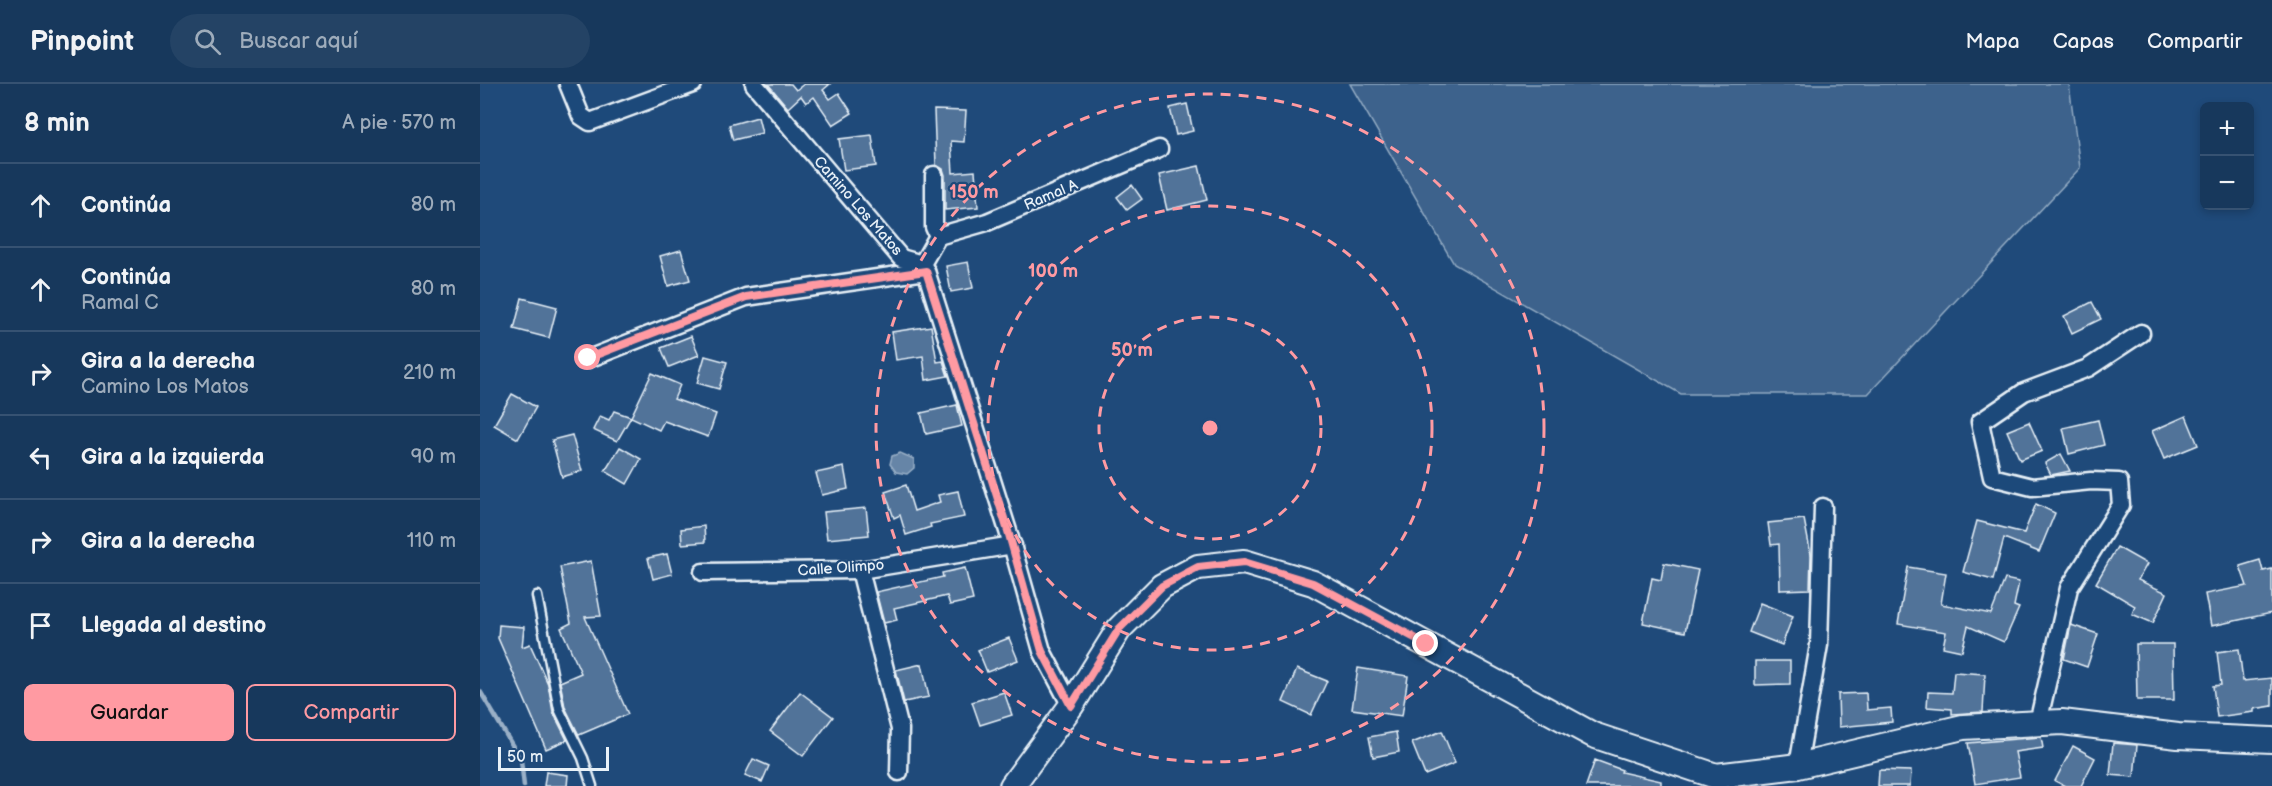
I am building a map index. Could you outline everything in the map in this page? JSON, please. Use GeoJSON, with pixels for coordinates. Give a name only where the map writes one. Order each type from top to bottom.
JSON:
{"type":"FeatureCollection","features":[{"type":"Feature","properties":{"kind":"street"},"geometry":{"type":"LineString","coordinates":[[568,84],[581,116],[590,122],[693,84]]}},
{"type":"Feature","properties":{"kind":"street","name":"Camino Los Matos"},"geometry":{"type":"LineString","coordinates":[[754,84],[901,258],[924,267]]}},
{"type":"Feature","properties":{"kind":"street","name":"Ramal A"},"geometry":{"type":"LineString","coordinates":[[938,236],[987,222],[1160,149]]}},
{"type":"Feature","properties":{"kind":"street"},"geometry":{"type":"LineString","coordinates":[[934,175],[934,227],[938,236],[924,267],[1012,545],[1042,651],[1071,706]]}},
{"type":"Feature","properties":{"kind":"street"},"geometry":{"type":"LineString","coordinates":[[588,358],[746,297],[924,267]]}},
{"type":"Feature","properties":{"kind":"street"},"geometry":{"type":"LineString","coordinates":[[2038,723],[2069,588],[2121,505],[2119,482],[2091,481],[2032,488],[1992,477],[1980,422],[2024,392],[2088,368],[2141,333]]}},
{"type":"Feature","properties":{"kind":"street"},"geometry":{"type":"LineString","coordinates":[[1798,766],[1819,645],[1823,507]]}},
{"type":"Feature","properties":{"kind":"street","name":"Calle Olimpo"},"geometry":{"type":"LineString","coordinates":[[703,572],[860,570],[1012,545]]}},
{"type":"Feature","properties":{"kind":"street"},"geometry":{"type":"LineString","coordinates":[[1012,786],[1071,706],[1119,629],[1162,586],[1198,567],[1244,562],[1313,583],[1602,739],[1716,776],[1798,766],[1963,727],[2062,722],[2178,736],[2272,740]]}},
{"type":"Feature","properties":{"kind":"street"},"geometry":{"type":"LineString","coordinates":[[860,570],[900,729],[899,772]]}},
{"type":"Feature","properties":{"kind":"lane"},"geometry":{"type":"LineString","coordinates":[[537,596],[559,709],[583,759],[592,786]]}},
{"type":"Feature","properties":{"kind":"shaded area"},"geometry":{"type":"Polygon","coordinates":[[[1350,84],[2069,84],[2080,168],[1868,394],[1681,394],[1454,264],[1350,84]]]}},
{"type":"Feature","properties":{"kind":"shaded area"},"geometry":{"type":"Polygon","coordinates":[[[900,453],[914,459],[914,468],[907,474],[896,472],[890,464],[892,456],[900,453]]]}},
{"type":"Feature","properties":{"kind":"building"},"geometry":{"type":"Polygon","coordinates":[[[768,84],[791,84],[796,90],[804,84],[830,84],[823,90],[830,99],[839,93],[852,113],[833,125],[814,97],[806,103],[801,96],[788,108],[768,84]]]}},
{"type":"Feature","properties":{"kind":"building"},"geometry":{"type":"Polygon","coordinates":[[[1187,104],[1193,131],[1176,135],[1170,108],[1187,104]]]}},
{"type":"Feature","properties":{"kind":"building"},"geometry":{"type":"Polygon","coordinates":[[[934,110],[966,111],[964,142],[951,141],[953,173],[975,171],[978,207],[945,210],[945,175],[943,169],[936,165],[934,110]]]}},
{"type":"Feature","properties":{"kind":"building"},"geometry":{"type":"Polygon","coordinates":[[[758,117],[762,133],[733,140],[729,125],[758,117]]]}},
{"type":"Feature","properties":{"kind":"building"},"geometry":{"type":"Polygon","coordinates":[[[872,135],[876,166],[844,170],[839,139],[872,135]]]}},
{"type":"Feature","properties":{"kind":"building"},"geometry":{"type":"Polygon","coordinates":[[[1199,166],[1207,200],[1167,210],[1159,175],[1199,166]]]}},
{"type":"Feature","properties":{"kind":"building"},"geometry":{"type":"Polygon","coordinates":[[[1132,185],[1142,199],[1127,210],[1117,197],[1132,185]]]}},
{"type":"Feature","properties":{"kind":"building"},"geometry":{"type":"Polygon","coordinates":[[[681,250],[690,280],[668,286],[660,256],[681,250]]]}},
{"type":"Feature","properties":{"kind":"building"},"geometry":{"type":"Polygon","coordinates":[[[968,262],[973,288],[951,292],[946,266],[968,262]]]}},
{"type":"Feature","properties":{"kind":"building"},"geometry":{"type":"Polygon","coordinates":[[[522,298],[557,307],[549,338],[514,329],[522,298]]]}},
{"type":"Feature","properties":{"kind":"building"},"geometry":{"type":"Polygon","coordinates":[[[2092,302],[2101,319],[2072,333],[2064,316],[2092,302]]]}},
{"type":"Feature","properties":{"kind":"building"},"geometry":{"type":"Polygon","coordinates":[[[931,326],[937,362],[943,361],[948,376],[926,380],[923,356],[896,360],[892,332],[931,326]]]}},
{"type":"Feature","properties":{"kind":"building"},"geometry":{"type":"Polygon","coordinates":[[[691,336],[699,355],[669,367],[661,348],[691,336]]]}},
{"type":"Feature","properties":{"kind":"building"},"geometry":{"type":"Polygon","coordinates":[[[705,356],[727,362],[719,389],[697,383],[705,356]]]}},
{"type":"Feature","properties":{"kind":"building"},"geometry":{"type":"Polygon","coordinates":[[[652,373],[680,385],[674,399],[716,414],[708,437],[664,421],[659,430],[631,417],[652,373]]]}},
{"type":"Feature","properties":{"kind":"building"},"geometry":{"type":"Polygon","coordinates":[[[512,394],[536,407],[518,439],[494,425],[512,394]]]}},
{"type":"Feature","properties":{"kind":"building"},"geometry":{"type":"Polygon","coordinates":[[[957,405],[962,426],[926,434],[921,413],[957,405]]]}},
{"type":"Feature","properties":{"kind":"building"},"geometry":{"type":"Polygon","coordinates":[[[614,411],[631,417],[617,441],[593,430],[600,416],[609,420],[614,411]]]}},
{"type":"Feature","properties":{"kind":"building"},"geometry":{"type":"Polygon","coordinates":[[[2186,416],[2198,445],[2164,459],[2152,431],[2186,416]]]}},
{"type":"Feature","properties":{"kind":"building"},"geometry":{"type":"Polygon","coordinates":[[[2098,420],[2104,445],[2069,454],[2063,428],[2098,420]]]}},
{"type":"Feature","properties":{"kind":"building"},"geometry":{"type":"Polygon","coordinates":[[[2029,422],[2042,451],[2020,460],[2007,431],[2029,422]]]}},
{"type":"Feature","properties":{"kind":"building"},"geometry":{"type":"Polygon","coordinates":[[[572,435],[582,471],[562,477],[552,440],[572,435]]]}},
{"type":"Feature","properties":{"kind":"building"},"geometry":{"type":"Polygon","coordinates":[[[620,447],[641,459],[627,484],[605,471],[620,447]]]}},
{"type":"Feature","properties":{"kind":"building"},"geometry":{"type":"Polygon","coordinates":[[[2061,454],[2070,471],[2051,475],[2045,463],[2061,454]]]}},
{"type":"Feature","properties":{"kind":"building"},"geometry":{"type":"Polygon","coordinates":[[[844,467],[848,489],[822,495],[816,473],[844,467]]]}},
{"type":"Feature","properties":{"kind":"building"},"geometry":{"type":"Polygon","coordinates":[[[906,485],[914,511],[940,502],[938,495],[958,491],[964,517],[930,524],[931,527],[906,535],[900,515],[894,518],[885,492],[906,485]]]}},
{"type":"Feature","properties":{"kind":"building"},"geometry":{"type":"Polygon","coordinates":[[[2036,504],[2055,513],[2039,552],[2004,538],[1993,580],[1963,572],[1977,521],[2024,533],[2036,504]]]}},
{"type":"Feature","properties":{"kind":"building"},"geometry":{"type":"Polygon","coordinates":[[[866,508],[869,535],[827,539],[824,512],[866,508]]]}},
{"type":"Feature","properties":{"kind":"building"},"geometry":{"type":"Polygon","coordinates":[[[1804,519],[1811,555],[1810,589],[1780,590],[1779,544],[1771,545],[1768,523],[1804,519]]]}},
{"type":"Feature","properties":{"kind":"building"},"geometry":{"type":"Polygon","coordinates":[[[704,526],[705,542],[682,544],[681,529],[704,526]]]}},
{"type":"Feature","properties":{"kind":"building"},"geometry":{"type":"Polygon","coordinates":[[[2117,547],[2147,564],[2138,580],[2167,593],[2153,623],[2132,614],[2135,606],[2096,583],[2117,547]]]}},
{"type":"Feature","properties":{"kind":"building"},"geometry":{"type":"Polygon","coordinates":[[[667,554],[672,574],[653,579],[648,558],[667,554]]]}},
{"type":"Feature","properties":{"kind":"building"},"geometry":{"type":"Polygon","coordinates":[[[2260,560],[2263,571],[2272,569],[2272,613],[2211,626],[2205,594],[2247,586],[2240,566],[2260,560]]]}},
{"type":"Feature","properties":{"kind":"building"},"geometry":{"type":"Polygon","coordinates":[[[591,561],[601,616],[585,617],[628,714],[579,735],[565,707],[560,682],[581,673],[561,628],[571,623],[560,567],[591,561]]]}},
{"type":"Feature","properties":{"kind":"building"},"geometry":{"type":"Polygon","coordinates":[[[1664,563],[1698,570],[1685,632],[1643,623],[1652,578],[1661,580],[1664,563]]]}},
{"type":"Feature","properties":{"kind":"building"},"geometry":{"type":"Polygon","coordinates":[[[1908,567],[1946,573],[1941,604],[1991,614],[2005,579],[2019,582],[2014,606],[2019,608],[2004,642],[1968,626],[1962,651],[1943,647],[1946,632],[1898,624],[1908,567]]]}},
{"type":"Feature","properties":{"kind":"building"},"geometry":{"type":"Polygon","coordinates":[[[965,568],[973,600],[950,605],[947,596],[894,608],[897,620],[884,623],[876,592],[943,577],[942,573],[965,568]]]}},
{"type":"Feature","properties":{"kind":"building"},"geometry":{"type":"Polygon","coordinates":[[[1760,603],[1793,616],[1782,645],[1749,632],[1760,603]]]}},
{"type":"Feature","properties":{"kind":"building"},"geometry":{"type":"Polygon","coordinates":[[[499,625],[524,627],[522,647],[530,644],[548,684],[553,712],[567,740],[546,749],[498,638],[499,625]]]}},
{"type":"Feature","properties":{"kind":"building"},"geometry":{"type":"Polygon","coordinates":[[[2071,625],[2098,634],[2087,667],[2064,659],[2071,625]]]}},
{"type":"Feature","properties":{"kind":"building"},"geometry":{"type":"Polygon","coordinates":[[[1009,638],[1018,660],[987,672],[978,650],[1009,638]]]}},
{"type":"Feature","properties":{"kind":"building"},"geometry":{"type":"Polygon","coordinates":[[[2136,644],[2173,644],[2174,700],[2137,700],[2136,644]]]}},
{"type":"Feature","properties":{"kind":"building"},"geometry":{"type":"Polygon","coordinates":[[[2239,649],[2243,681],[2272,678],[2272,706],[2254,709],[2254,712],[2217,717],[2213,686],[2221,685],[2217,652],[2239,649]]]}},
{"type":"Feature","properties":{"kind":"building"},"geometry":{"type":"Polygon","coordinates":[[[1755,661],[1790,661],[1790,684],[1755,685],[1755,661]]]}},
{"type":"Feature","properties":{"kind":"building"},"geometry":{"type":"Polygon","coordinates":[[[922,664],[929,697],[904,702],[896,670],[922,664]]]}},
{"type":"Feature","properties":{"kind":"building"},"geometry":{"type":"Polygon","coordinates":[[[1358,668],[1408,676],[1402,716],[1352,709],[1358,668]]]}},
{"type":"Feature","properties":{"kind":"building"},"geometry":{"type":"Polygon","coordinates":[[[1297,669],[1327,681],[1311,715],[1283,702],[1297,669]]]}},
{"type":"Feature","properties":{"kind":"building"},"geometry":{"type":"Polygon","coordinates":[[[1954,672],[1985,674],[1983,712],[1952,714],[1952,709],[1927,707],[1928,692],[1952,693],[1954,672]]]}},
{"type":"Feature","properties":{"kind":"building"},"geometry":{"type":"Polygon","coordinates":[[[800,692],[833,717],[803,756],[770,731],[800,692]]]}},
{"type":"Feature","properties":{"kind":"building"},"geometry":{"type":"Polygon","coordinates":[[[1004,692],[1012,715],[980,725],[972,702],[1004,692]]]}},
{"type":"Feature","properties":{"kind":"building"},"geometry":{"type":"Polygon","coordinates":[[[1866,693],[1867,710],[1891,708],[1892,722],[1839,727],[1838,694],[1866,693]]]}},
{"type":"Feature","properties":{"kind":"building"},"geometry":{"type":"Polygon","coordinates":[[[1442,731],[1455,763],[1425,775],[1412,743],[1442,731]]]}},
{"type":"Feature","properties":{"kind":"building"},"geometry":{"type":"Polygon","coordinates":[[[1396,732],[1399,752],[1373,757],[1369,737],[1396,732]]]}},
{"type":"Feature","properties":{"kind":"building"},"geometry":{"type":"Polygon","coordinates":[[[2041,737],[2043,748],[2015,752],[2020,777],[1975,784],[1968,743],[2041,737]]]}},
{"type":"Feature","properties":{"kind":"building"},"geometry":{"type":"Polygon","coordinates":[[[2113,743],[2137,745],[2134,777],[2110,775],[2113,743]]]}},
{"type":"Feature","properties":{"kind":"building"},"geometry":{"type":"Polygon","coordinates":[[[2073,746],[2095,758],[2081,786],[2065,786],[2055,781],[2073,746]]]}},
{"type":"Feature","properties":{"kind":"building"},"geometry":{"type":"Polygon","coordinates":[[[753,759],[769,766],[762,782],[745,775],[753,759]]]}},
{"type":"Feature","properties":{"kind":"building"},"geometry":{"type":"Polygon","coordinates":[[[1595,760],[1622,770],[1621,772],[1661,781],[1661,786],[1586,786],[1595,760]]]}},
{"type":"Feature","properties":{"kind":"building"},"geometry":{"type":"Polygon","coordinates":[[[1879,770],[1911,771],[1910,786],[1878,786],[1879,770]]]}},
{"type":"Feature","properties":{"kind":"building"},"geometry":{"type":"Polygon","coordinates":[[[546,772],[568,775],[567,786],[544,786],[546,772]]]}},
{"type":"Feature","properties":{"kind":"waterway"},"geometry":{"type":"LineString","coordinates":[[480,691],[521,760],[524,786]]}},
{"type":"Feature","properties":{"kind":"route"},"geometry":{"type":"LineString","coordinates":[[588,358],[746,297],[926,271],[1008,531],[1042,651],[1071,706],[1119,629],[1162,586],[1198,567],[1244,562],[1313,583],[1426,644]]}}]}
